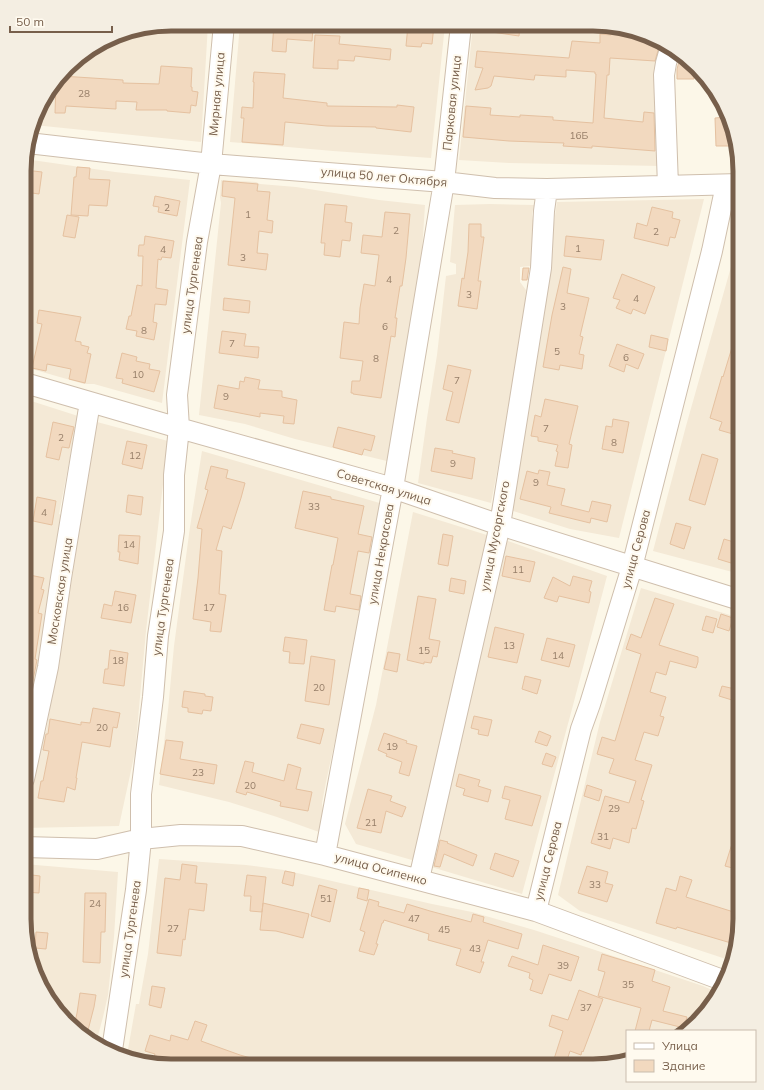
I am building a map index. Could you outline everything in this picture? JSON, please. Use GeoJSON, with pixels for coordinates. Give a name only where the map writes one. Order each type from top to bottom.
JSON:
{"type":"FeatureCollection","features":[{"type":"Feature","properties":{"kind":"street","name":"Мирная улица"},"geometry":{"type":"LineString","coordinates":[[211,164],[223,31]]}},
{"type":"Feature","properties":{"kind":"street","name":"Парковая улица"},"geometry":{"type":"LineString","coordinates":[[444,182],[460,31]]}},
{"type":"Feature","properties":{"kind":"street"},"geometry":{"type":"LineString","coordinates":[[668,186],[664,76],[669,54]]}},
{"type":"Feature","properties":{"kind":"street","name":"улица 50 лет Октября"},"geometry":{"type":"LineString","coordinates":[[34,144],[211,164],[444,182],[495,188],[547,189],[733,184]]}},
{"type":"Feature","properties":{"kind":"street","name":"улица Тургенева"},"geometry":{"type":"LineString","coordinates":[[113,1046],[136,890],[142,839],[141,794],[153,697],[158,636],[174,532],[174,475],[179,428],[177,395],[197,242],[211,164]]}},
{"type":"Feature","properties":{"kind":"street","name":"улица Некрасова"},"geometry":{"type":"LineString","coordinates":[[325,855],[393,488],[444,182]]}},
{"type":"Feature","properties":{"kind":"street","name":"улица Серова"},"geometry":{"type":"LineString","coordinates":[[536,911],[581,729],[632,567],[712,251],[733,184]]}},
{"type":"Feature","properties":{"kind":"street","name":"улица Мусоргского"},"geometry":{"type":"LineString","coordinates":[[419,879],[500,525],[541,268],[544,211],[547,189]]}},
{"type":"Feature","properties":{"kind":"street","name":"Советская улица"},"geometry":{"type":"LineString","coordinates":[[31,385],[393,488],[500,525],[733,598]]}},
{"type":"Feature","properties":{"kind":"street","name":"Московская улица"},"geometry":{"type":"LineString","coordinates":[[31,747],[48,667],[90,402]]}},
{"type":"Feature","properties":{"kind":"street","name":"улица Осипенко"},"geometry":{"type":"LineString","coordinates":[[31,847],[97,849],[142,839],[181,835],[242,836],[325,855],[536,911],[720,979]]}},
{"type":"Feature","properties":{"kind":"shaded area"},"geometry":{"type":"Polygon","coordinates":[[[208,31],[201,142],[38,125],[45,109],[55,93],[72,72],[86,60],[109,45],[126,38],[153,32],[208,31]]]}},
{"type":"Feature","properties":{"kind":"shaded area"},"geometry":{"type":"Polygon","coordinates":[[[239,31],[444,31],[431,158],[230,142],[239,31]]]}},
{"type":"Feature","properties":{"kind":"shaded area"},"geometry":{"type":"Polygon","coordinates":[[[472,31],[602,31],[638,38],[665,51],[660,166],[509,163],[459,160],[472,31]]]}},
{"type":"Feature","properties":{"kind":"shaded area"},"geometry":{"type":"Polygon","coordinates":[[[31,160],[115,172],[190,180],[162,403],[94,384],[84,384],[31,369],[31,160]]]}},
{"type":"Feature","properties":{"kind":"shaded area"},"geometry":{"type":"Polygon","coordinates":[[[221,180],[256,182],[260,184],[296,187],[379,200],[425,205],[422,251],[391,462],[295,439],[245,424],[199,415],[221,203],[221,180]]]}},
{"type":"Feature","properties":{"kind":"shaded area"},"geometry":{"type":"Polygon","coordinates":[[[704,199],[619,538],[570,529],[510,510],[557,202],[704,199]]]}},
{"type":"Feature","properties":{"kind":"shaded area"},"geometry":{"type":"Polygon","coordinates":[[[455,205],[534,205],[532,214],[534,227],[531,266],[520,267],[520,282],[526,290],[524,322],[515,379],[491,503],[418,483],[437,355],[446,276],[456,274],[456,264],[450,262],[455,205]]]}},
{"type":"Feature","properties":{"kind":"shaded area"},"geometry":{"type":"Polygon","coordinates":[[[733,260],[733,572],[653,551],[686,426],[733,260]]]}},
{"type":"Feature","properties":{"kind":"shaded area"},"geometry":{"type":"Polygon","coordinates":[[[31,401],[78,416],[59,514],[61,515],[56,542],[57,551],[31,714],[31,401]]]}},
{"type":"Feature","properties":{"kind":"shaded area"},"geometry":{"type":"Polygon","coordinates":[[[97,422],[168,441],[146,631],[135,752],[119,826],[31,828],[31,788],[34,771],[36,771],[46,732],[97,422]]]}},
{"type":"Feature","properties":{"kind":"shaded area"},"geometry":{"type":"Polygon","coordinates":[[[202,451],[383,504],[350,671],[326,782],[322,803],[323,815],[319,832],[229,802],[159,785],[174,646],[202,451]]]}},
{"type":"Feature","properties":{"kind":"shaded area"},"geometry":{"type":"Polygon","coordinates":[[[413,512],[490,536],[419,862],[356,844],[345,824],[376,705],[413,512]]]}},
{"type":"Feature","properties":{"kind":"shaded area"},"geometry":{"type":"Polygon","coordinates":[[[502,539],[607,576],[522,894],[428,866],[502,539]]]}},
{"type":"Feature","properties":{"kind":"shaded area"},"geometry":{"type":"Polygon","coordinates":[[[641,588],[733,616],[733,928],[727,959],[580,911],[558,895],[600,722],[641,588]]]}},
{"type":"Feature","properties":{"kind":"shaded area"},"geometry":{"type":"Polygon","coordinates":[[[159,859],[246,865],[284,870],[472,912],[534,930],[713,990],[692,1018],[678,1030],[626,1030],[626,1055],[611,1058],[162,1059],[127,1052],[136,1004],[139,1004],[148,954],[159,859]]]}},
{"type":"Feature","properties":{"kind":"shaded area"},"geometry":{"type":"Polygon","coordinates":[[[31,865],[118,872],[114,937],[108,995],[97,1038],[72,1018],[60,1004],[45,981],[38,964],[32,937],[31,865]]]}},
{"type":"Feature","properties":{"kind":"building"},"geometry":{"type":"Polygon","coordinates":[[[273,31],[313,31],[312,41],[287,39],[286,52],[272,51],[273,31]]]}},
{"type":"Feature","properties":{"kind":"building"},"geometry":{"type":"Polygon","coordinates":[[[407,31],[433,31],[432,44],[422,43],[421,47],[406,46],[407,31]]]}},
{"type":"Feature","properties":{"kind":"building"},"geometry":{"type":"Polygon","coordinates":[[[485,31],[519,31],[519,36],[485,31]]]}},
{"type":"Feature","properties":{"kind":"building"},"geometry":{"type":"Polygon","coordinates":[[[611,32],[638,38],[652,44],[652,46],[659,47],[655,61],[610,58],[609,75],[607,75],[604,118],[643,122],[644,112],[654,113],[655,151],[592,146],[592,148],[563,146],[564,143],[509,141],[463,137],[466,106],[491,108],[490,115],[553,117],[553,120],[593,123],[595,72],[566,70],[566,77],[535,75],[534,80],[494,76],[491,86],[488,88],[475,90],[483,68],[475,67],[477,51],[569,58],[572,41],[600,43],[600,34],[611,35],[611,32]]]}},
{"type":"Feature","properties":{"kind":"building"},"geometry":{"type":"Polygon","coordinates":[[[315,35],[340,36],[339,44],[391,49],[390,60],[355,56],[354,61],[338,60],[338,69],[313,68],[315,35]]]}},
{"type":"Feature","properties":{"kind":"building"},"geometry":{"type":"Polygon","coordinates":[[[679,61],[694,74],[694,79],[677,79],[679,61]]]}},
{"type":"Feature","properties":{"kind":"building"},"geometry":{"type":"Polygon","coordinates":[[[161,66],[192,68],[192,91],[198,92],[196,106],[191,105],[190,113],[167,110],[136,110],[137,102],[116,101],[116,109],[66,106],[65,113],[55,113],[56,92],[68,76],[123,80],[123,83],[159,84],[161,66]]]}},
{"type":"Feature","properties":{"kind":"building"},"geometry":{"type":"Polygon","coordinates":[[[254,72],[285,74],[283,98],[327,103],[327,106],[397,107],[397,105],[414,107],[411,132],[376,127],[327,126],[285,122],[283,145],[242,142],[244,118],[241,118],[242,107],[253,108],[254,72]]]}},
{"type":"Feature","properties":{"kind":"building"},"geometry":{"type":"Polygon","coordinates":[[[722,117],[726,126],[730,146],[716,146],[715,118],[722,117]]]}},
{"type":"Feature","properties":{"kind":"building"},"geometry":{"type":"Polygon","coordinates":[[[77,167],[90,168],[89,179],[110,180],[107,206],[89,205],[88,216],[71,215],[74,177],[76,177],[77,167]]]}},
{"type":"Feature","properties":{"kind":"building"},"geometry":{"type":"Polygon","coordinates":[[[31,171],[42,172],[39,194],[31,193],[31,171]]]}},
{"type":"Feature","properties":{"kind":"building"},"geometry":{"type":"Polygon","coordinates":[[[223,181],[258,184],[257,191],[270,192],[267,220],[273,221],[272,233],[259,231],[257,253],[268,254],[266,270],[228,265],[235,198],[222,196],[223,181]]]}},
{"type":"Feature","properties":{"kind":"building"},"geometry":{"type":"Polygon","coordinates":[[[155,196],[180,201],[177,216],[158,212],[159,207],[153,206],[155,196]]]}},
{"type":"Feature","properties":{"kind":"building"},"geometry":{"type":"Polygon","coordinates":[[[325,204],[347,206],[345,222],[352,223],[350,241],[342,240],[340,257],[324,255],[325,243],[321,243],[325,204]]]}},
{"type":"Feature","properties":{"kind":"building"},"geometry":{"type":"Polygon","coordinates":[[[652,207],[673,212],[672,218],[680,220],[675,238],[670,237],[668,246],[634,238],[637,223],[647,226],[652,207]]]}},
{"type":"Feature","properties":{"kind":"building"},"geometry":{"type":"Polygon","coordinates":[[[385,212],[410,214],[402,286],[400,286],[395,318],[397,318],[395,337],[391,336],[381,398],[351,393],[352,381],[360,381],[363,361],[340,358],[344,322],[359,324],[364,284],[375,286],[379,255],[361,253],[363,235],[382,237],[385,212]]]}},
{"type":"Feature","properties":{"kind":"building"},"geometry":{"type":"Polygon","coordinates":[[[67,215],[79,217],[75,238],[63,236],[67,215]]]}},
{"type":"Feature","properties":{"kind":"building"},"geometry":{"type":"Polygon","coordinates":[[[469,224],[481,224],[481,237],[484,237],[478,281],[481,281],[477,309],[458,306],[468,252],[469,224]]]}},
{"type":"Feature","properties":{"kind":"building"},"geometry":{"type":"Polygon","coordinates":[[[145,236],[174,241],[171,258],[162,257],[161,260],[158,259],[156,288],[168,290],[166,305],[155,304],[153,322],[157,323],[154,340],[136,336],[137,331],[126,329],[129,316],[131,316],[137,285],[142,286],[143,256],[138,256],[139,245],[144,245],[145,236]]]}},
{"type":"Feature","properties":{"kind":"building"},"geometry":{"type":"Polygon","coordinates":[[[566,236],[604,240],[601,260],[564,256],[566,236]]]}},
{"type":"Feature","properties":{"kind":"building"},"geometry":{"type":"Polygon","coordinates":[[[563,267],[571,269],[567,293],[589,298],[580,336],[583,337],[579,354],[584,355],[582,369],[560,365],[559,370],[543,367],[552,315],[563,267]]]}},
{"type":"Feature","properties":{"kind":"building"},"geometry":{"type":"Polygon","coordinates":[[[523,268],[529,268],[527,280],[522,280],[523,268]]]}},
{"type":"Feature","properties":{"kind":"building"},"geometry":{"type":"Polygon","coordinates":[[[622,274],[655,287],[645,314],[633,309],[631,314],[616,308],[620,300],[613,298],[622,274]]]}},
{"type":"Feature","properties":{"kind":"building"},"geometry":{"type":"Polygon","coordinates":[[[224,298],[250,301],[249,313],[223,310],[224,298]]]}},
{"type":"Feature","properties":{"kind":"building"},"geometry":{"type":"Polygon","coordinates":[[[39,310],[81,317],[75,341],[81,342],[81,345],[89,347],[87,353],[91,354],[85,383],[69,379],[71,369],[47,364],[46,371],[32,368],[42,324],[37,323],[39,310]]]}},
{"type":"Feature","properties":{"kind":"building"},"geometry":{"type":"Polygon","coordinates":[[[222,331],[246,334],[244,346],[259,347],[258,358],[219,353],[222,331]]]}},
{"type":"Feature","properties":{"kind":"building"},"geometry":{"type":"Polygon","coordinates":[[[651,335],[668,339],[666,351],[649,347],[651,335]]]}},
{"type":"Feature","properties":{"kind":"building"},"geometry":{"type":"Polygon","coordinates":[[[617,344],[644,354],[638,369],[626,364],[624,372],[609,366],[617,344]]]}},
{"type":"Feature","properties":{"kind":"building"},"geometry":{"type":"Polygon","coordinates":[[[733,344],[733,434],[719,430],[722,422],[710,418],[722,376],[723,377],[733,344]]]}},
{"type":"Feature","properties":{"kind":"building"},"geometry":{"type":"Polygon","coordinates":[[[122,353],[137,357],[136,361],[150,364],[149,369],[160,371],[154,392],[122,383],[123,379],[116,378],[122,353]]]}},
{"type":"Feature","properties":{"kind":"building"},"geometry":{"type":"Polygon","coordinates":[[[448,365],[471,370],[459,423],[446,420],[453,392],[443,389],[448,365]]]}},
{"type":"Feature","properties":{"kind":"building"},"geometry":{"type":"Polygon","coordinates":[[[245,377],[260,380],[258,389],[282,391],[282,397],[297,400],[294,424],[283,423],[284,416],[260,413],[260,417],[214,408],[218,385],[239,389],[240,381],[244,382],[245,377]]]}},
{"type":"Feature","properties":{"kind":"building"},"geometry":{"type":"Polygon","coordinates":[[[545,399],[578,406],[569,444],[572,445],[568,468],[555,466],[558,445],[538,441],[538,437],[531,436],[535,415],[541,417],[545,399]]]}},
{"type":"Feature","properties":{"kind":"building"},"geometry":{"type":"Polygon","coordinates":[[[613,419],[629,422],[623,453],[602,449],[606,426],[612,427],[613,419]]]}},
{"type":"Feature","properties":{"kind":"building"},"geometry":{"type":"Polygon","coordinates":[[[53,422],[74,427],[69,448],[62,447],[59,460],[46,457],[53,422]]]}},
{"type":"Feature","properties":{"kind":"building"},"geometry":{"type":"Polygon","coordinates":[[[338,427],[375,436],[371,451],[364,449],[362,455],[333,447],[338,427]]]}},
{"type":"Feature","properties":{"kind":"building"},"geometry":{"type":"Polygon","coordinates":[[[127,441],[147,445],[142,469],[122,464],[127,441]]]}},
{"type":"Feature","properties":{"kind":"building"},"geometry":{"type":"Polygon","coordinates":[[[435,448],[453,451],[452,453],[475,458],[472,479],[431,471],[435,448]]]}},
{"type":"Feature","properties":{"kind":"building"},"geometry":{"type":"Polygon","coordinates":[[[702,454],[718,459],[705,505],[689,500],[702,454]]]}},
{"type":"Feature","properties":{"kind":"building"},"geometry":{"type":"Polygon","coordinates":[[[211,466],[228,470],[226,478],[245,483],[231,529],[223,526],[216,550],[222,551],[219,594],[226,595],[221,632],[210,631],[211,622],[193,619],[202,529],[197,528],[208,490],[205,489],[211,466]]]}},
{"type":"Feature","properties":{"kind":"building"},"geometry":{"type":"Polygon","coordinates":[[[539,470],[550,472],[547,485],[565,489],[561,505],[589,512],[592,501],[611,505],[607,522],[591,518],[590,523],[549,513],[551,507],[520,499],[527,471],[538,474],[539,470]]]}},
{"type":"Feature","properties":{"kind":"building"},"geometry":{"type":"Polygon","coordinates":[[[303,491],[364,506],[358,534],[372,537],[369,553],[358,551],[350,594],[361,596],[359,610],[336,606],[335,612],[324,610],[338,538],[295,528],[303,491]]]}},
{"type":"Feature","properties":{"kind":"building"},"geometry":{"type":"Polygon","coordinates":[[[128,495],[143,497],[141,515],[126,512],[128,495]]]}},
{"type":"Feature","properties":{"kind":"building"},"geometry":{"type":"Polygon","coordinates":[[[37,497],[56,501],[52,525],[33,521],[37,497]]]}},
{"type":"Feature","properties":{"kind":"building"},"geometry":{"type":"Polygon","coordinates":[[[676,523],[691,527],[684,549],[670,544],[676,523]]]}},
{"type":"Feature","properties":{"kind":"building"},"geometry":{"type":"Polygon","coordinates":[[[443,534],[453,536],[448,566],[438,564],[443,534]]]}},
{"type":"Feature","properties":{"kind":"building"},"geometry":{"type":"Polygon","coordinates":[[[119,535],[140,536],[138,564],[119,560],[119,535]]]}},
{"type":"Feature","properties":{"kind":"building"},"geometry":{"type":"Polygon","coordinates":[[[724,539],[733,542],[733,556],[731,563],[718,559],[724,539]]]}},
{"type":"Feature","properties":{"kind":"building"},"geometry":{"type":"Polygon","coordinates":[[[506,556],[535,562],[530,582],[502,576],[506,556]]]}},
{"type":"Feature","properties":{"kind":"building"},"geometry":{"type":"Polygon","coordinates":[[[31,575],[44,578],[41,589],[44,590],[38,613],[42,614],[35,659],[37,660],[32,685],[31,575]]]}},
{"type":"Feature","properties":{"kind":"building"},"geometry":{"type":"Polygon","coordinates":[[[573,576],[592,581],[589,591],[591,592],[589,603],[559,596],[557,602],[544,598],[553,577],[570,586],[573,576]]]}},
{"type":"Feature","properties":{"kind":"building"},"geometry":{"type":"Polygon","coordinates":[[[451,578],[466,581],[464,594],[449,591],[451,578]]]}},
{"type":"Feature","properties":{"kind":"building"},"geometry":{"type":"Polygon","coordinates":[[[115,591],[136,595],[131,623],[101,618],[104,604],[112,606],[115,591]]]}},
{"type":"Feature","properties":{"kind":"building"},"geometry":{"type":"Polygon","coordinates":[[[418,596],[436,599],[429,639],[440,641],[437,657],[433,656],[431,663],[424,662],[424,664],[407,660],[418,596]]]}},
{"type":"Feature","properties":{"kind":"building"},"geometry":{"type":"Polygon","coordinates":[[[655,598],[674,604],[659,645],[698,657],[698,662],[696,668],[670,661],[666,675],[656,672],[650,692],[666,697],[660,716],[664,717],[658,736],[644,732],[635,760],[652,765],[641,800],[644,801],[636,829],[632,828],[629,843],[613,838],[610,849],[591,843],[605,796],[629,803],[636,781],[609,773],[614,759],[597,754],[602,737],[615,741],[641,654],[626,649],[631,634],[641,638],[655,598]]]}},
{"type":"Feature","properties":{"kind":"building"},"geometry":{"type":"Polygon","coordinates":[[[721,614],[733,618],[729,631],[717,627],[721,614]]]}},
{"type":"Feature","properties":{"kind":"building"},"geometry":{"type":"Polygon","coordinates":[[[706,616],[717,619],[713,633],[702,630],[706,616]]]}},
{"type":"Feature","properties":{"kind":"building"},"geometry":{"type":"Polygon","coordinates":[[[495,627],[524,634],[517,663],[488,657],[495,627]]]}},
{"type":"Feature","properties":{"kind":"building"},"geometry":{"type":"Polygon","coordinates":[[[285,637],[307,640],[304,664],[289,663],[290,652],[283,651],[285,637]]]}},
{"type":"Feature","properties":{"kind":"building"},"geometry":{"type":"Polygon","coordinates":[[[547,638],[575,645],[569,667],[541,660],[547,638]]]}},
{"type":"Feature","properties":{"kind":"building"},"geometry":{"type":"Polygon","coordinates":[[[110,650],[128,653],[124,686],[103,683],[105,669],[108,669],[110,650]]]}},
{"type":"Feature","properties":{"kind":"building"},"geometry":{"type":"Polygon","coordinates":[[[388,652],[400,654],[397,672],[384,669],[388,652]]]}},
{"type":"Feature","properties":{"kind":"building"},"geometry":{"type":"Polygon","coordinates":[[[311,656],[335,660],[329,705],[305,701],[311,656]]]}},
{"type":"Feature","properties":{"kind":"building"},"geometry":{"type":"Polygon","coordinates":[[[525,676],[541,680],[537,694],[522,689],[525,676]]]}},
{"type":"Feature","properties":{"kind":"building"},"geometry":{"type":"Polygon","coordinates":[[[722,686],[733,689],[732,700],[719,696],[722,686]]]}},
{"type":"Feature","properties":{"kind":"building"},"geometry":{"type":"Polygon","coordinates":[[[184,691],[205,694],[205,696],[213,697],[211,711],[203,710],[202,714],[188,712],[188,708],[182,707],[184,691]]]}},
{"type":"Feature","properties":{"kind":"building"},"geometry":{"type":"Polygon","coordinates":[[[93,708],[120,713],[117,728],[113,727],[110,747],[82,742],[75,790],[67,787],[64,802],[38,798],[49,751],[43,750],[46,734],[48,734],[50,719],[81,725],[81,722],[90,723],[93,708]]]}},
{"type":"Feature","properties":{"kind":"building"},"geometry":{"type":"Polygon","coordinates":[[[474,716],[492,720],[488,736],[478,734],[479,730],[471,728],[474,716]]]}},
{"type":"Feature","properties":{"kind":"building"},"geometry":{"type":"Polygon","coordinates":[[[301,724],[324,729],[320,744],[297,738],[301,724]]]}},
{"type":"Feature","properties":{"kind":"building"},"geometry":{"type":"Polygon","coordinates":[[[539,731],[551,736],[547,746],[535,742],[539,731]]]}},
{"type":"Feature","properties":{"kind":"building"},"geometry":{"type":"Polygon","coordinates":[[[384,733],[407,741],[406,743],[417,746],[409,776],[399,773],[402,762],[386,756],[387,754],[378,750],[384,733]]]}},
{"type":"Feature","properties":{"kind":"building"},"geometry":{"type":"Polygon","coordinates":[[[166,740],[183,742],[180,759],[217,765],[214,784],[160,774],[166,740]]]}},
{"type":"Feature","properties":{"kind":"building"},"geometry":{"type":"Polygon","coordinates":[[[546,753],[556,757],[552,767],[542,764],[546,753]]]}},
{"type":"Feature","properties":{"kind":"building"},"geometry":{"type":"Polygon","coordinates":[[[245,761],[254,763],[252,772],[284,781],[288,764],[301,768],[296,789],[312,792],[308,811],[280,806],[281,802],[247,792],[246,795],[236,792],[245,761]]]}},
{"type":"Feature","properties":{"kind":"building"},"geometry":{"type":"Polygon","coordinates":[[[459,774],[480,780],[478,786],[491,790],[488,802],[463,795],[465,789],[456,786],[459,774]]]}},
{"type":"Feature","properties":{"kind":"building"},"geometry":{"type":"Polygon","coordinates":[[[587,785],[602,790],[599,801],[584,796],[587,785]]]}},
{"type":"Feature","properties":{"kind":"building"},"geometry":{"type":"Polygon","coordinates":[[[505,786],[541,796],[532,826],[505,819],[510,800],[502,798],[505,786]]]}},
{"type":"Feature","properties":{"kind":"building"},"geometry":{"type":"Polygon","coordinates":[[[368,789],[392,796],[390,801],[406,807],[402,817],[386,811],[381,833],[357,828],[368,789]]]}},
{"type":"Feature","properties":{"kind":"building"},"geometry":{"type":"Polygon","coordinates":[[[440,840],[477,855],[473,866],[444,854],[440,867],[434,866],[440,840]]]}},
{"type":"Feature","properties":{"kind":"building"},"geometry":{"type":"Polygon","coordinates":[[[733,841],[733,868],[725,866],[733,841]]]}},
{"type":"Feature","properties":{"kind":"building"},"geometry":{"type":"Polygon","coordinates":[[[495,853],[519,861],[513,877],[490,869],[495,853]]]}},
{"type":"Feature","properties":{"kind":"building"},"geometry":{"type":"Polygon","coordinates":[[[182,864],[197,866],[195,883],[207,884],[204,911],[189,909],[185,940],[183,939],[181,956],[157,953],[165,878],[180,880],[182,864]]]}},
{"type":"Feature","properties":{"kind":"building"},"geometry":{"type":"Polygon","coordinates":[[[587,866],[608,872],[605,883],[613,885],[607,902],[578,893],[587,866]]]}},
{"type":"Feature","properties":{"kind":"building"},"geometry":{"type":"Polygon","coordinates":[[[285,871],[295,873],[293,886],[282,883],[285,871]]]}},
{"type":"Feature","properties":{"kind":"building"},"geometry":{"type":"Polygon","coordinates":[[[31,875],[40,876],[39,893],[31,892],[31,875]]]}},
{"type":"Feature","properties":{"kind":"building"},"geometry":{"type":"Polygon","coordinates":[[[247,875],[266,877],[262,912],[250,911],[251,896],[244,896],[247,875]]]}},
{"type":"Feature","properties":{"kind":"building"},"geometry":{"type":"Polygon","coordinates":[[[680,876],[692,880],[686,897],[733,912],[733,928],[731,943],[677,927],[676,929],[656,923],[666,888],[676,891],[680,876]]]}},
{"type":"Feature","properties":{"kind":"building"},"geometry":{"type":"Polygon","coordinates":[[[319,885],[337,890],[330,922],[311,916],[319,885]]]}},
{"type":"Feature","properties":{"kind":"building"},"geometry":{"type":"Polygon","coordinates":[[[359,888],[369,890],[367,901],[357,898],[359,888]]]}},
{"type":"Feature","properties":{"kind":"building"},"geometry":{"type":"Polygon","coordinates":[[[85,893],[106,893],[105,932],[101,932],[100,963],[83,962],[85,893]]]}},
{"type":"Feature","properties":{"kind":"building"},"geometry":{"type":"Polygon","coordinates":[[[369,899],[379,902],[378,906],[404,913],[407,904],[471,922],[473,914],[484,917],[483,922],[522,934],[518,949],[488,940],[481,962],[484,962],[480,973],[456,965],[461,949],[428,940],[429,934],[384,920],[374,955],[359,951],[365,932],[360,930],[369,899]]]}},
{"type":"Feature","properties":{"kind":"building"},"geometry":{"type":"Polygon","coordinates":[[[263,903],[309,914],[303,938],[276,931],[260,930],[263,903]]]}},
{"type":"Feature","properties":{"kind":"building"},"geometry":{"type":"Polygon","coordinates":[[[36,932],[48,933],[46,949],[35,948],[36,932]]]}},
{"type":"Feature","properties":{"kind":"building"},"geometry":{"type":"Polygon","coordinates":[[[543,945],[579,957],[571,981],[549,974],[542,994],[530,990],[533,980],[529,978],[530,973],[508,966],[512,956],[538,965],[543,945]]]}},
{"type":"Feature","properties":{"kind":"building"},"geometry":{"type":"Polygon","coordinates":[[[602,954],[655,970],[652,981],[670,987],[663,1011],[687,1017],[685,1024],[681,1027],[652,1020],[649,1030],[635,1030],[641,1008],[598,996],[605,972],[598,970],[602,954]]]}},
{"type":"Feature","properties":{"kind":"building"},"geometry":{"type":"Polygon","coordinates":[[[152,986],[165,988],[161,1008],[149,1005],[152,986]]]}},
{"type":"Feature","properties":{"kind":"building"},"geometry":{"type":"Polygon","coordinates":[[[579,990],[603,999],[581,1055],[570,1051],[567,1059],[554,1059],[563,1031],[549,1026],[552,1015],[568,1020],[579,990]]]}},
{"type":"Feature","properties":{"kind":"building"},"geometry":{"type":"Polygon","coordinates":[[[80,993],[96,995],[88,1031],[75,1021],[80,993]]]}},
{"type":"Feature","properties":{"kind":"building"},"geometry":{"type":"Polygon","coordinates":[[[195,1021],[207,1025],[201,1041],[254,1059],[162,1059],[154,1058],[155,1054],[145,1051],[150,1035],[170,1041],[171,1035],[188,1040],[195,1021]]]}}]}
